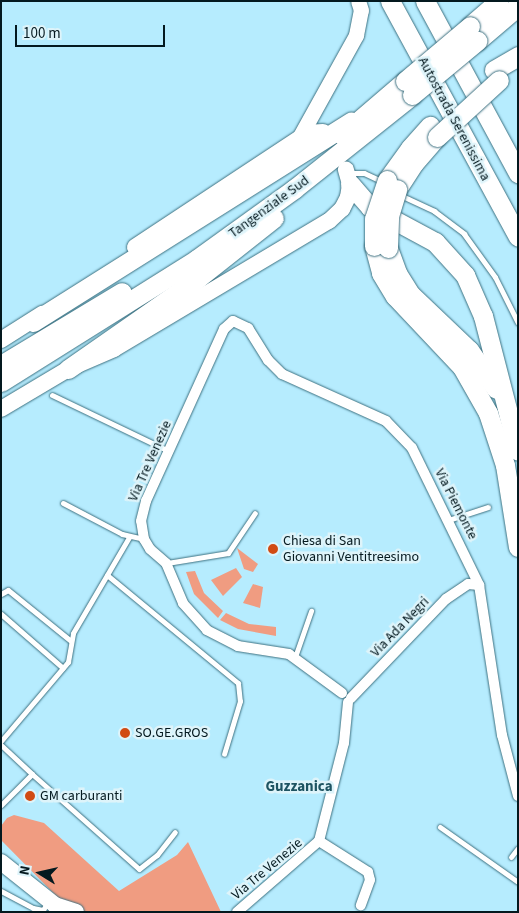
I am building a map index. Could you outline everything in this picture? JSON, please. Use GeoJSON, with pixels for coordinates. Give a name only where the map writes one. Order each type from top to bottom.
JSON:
{"type":"FeatureCollection","features":[{"type":"Feature","properties":{"kind":"highway","name":"Autostrada Serenissima"},"geometry":{"type":"LineString","coordinates":[[390,1],[518,237]]}},
{"type":"Feature","properties":{"kind":"highway"},"geometry":{"type":"LineString","coordinates":[[425,1],[518,173]]}},
{"type":"Feature","properties":{"kind":"highway","name":"Tangenziale Sud"},"geometry":{"type":"LineString","coordinates":[[473,34],[499,1]]}},
{"type":"Feature","properties":{"kind":"highway","name":"Tangenziale Sud"},"geometry":{"type":"LineString","coordinates":[[1,382],[197,259],[294,189],[473,34],[518,6]]}},
{"type":"Feature","properties":{"kind":"highway"},"geometry":{"type":"LineString","coordinates":[[518,56],[497,75],[456,100],[434,132],[405,153],[392,185],[374,219],[381,247],[381,272],[395,296],[462,367],[488,413],[505,465],[518,547]]}},
{"type":"Feature","properties":{"kind":"highway"},"geometry":{"type":"LineString","coordinates":[[497,75],[518,69]]}},
{"type":"Feature","properties":{"kind":"highway","name":"Tangenziale Sud"},"geometry":{"type":"LineString","coordinates":[[1,365],[151,275],[238,217],[307,165],[389,95],[409,88]]}},
{"type":"Feature","properties":{"kind":"highway"},"geometry":{"type":"LineString","coordinates":[[32,322],[209,213],[389,95]]}},
{"type":"Feature","properties":{"kind":"highway"},"geometry":{"type":"LineString","coordinates":[[348,176],[370,207],[435,242],[465,275],[483,316],[518,451]]}},
{"type":"Feature","properties":{"kind":"highway"},"geometry":{"type":"LineString","coordinates":[[68,369],[242,244],[287,206],[294,189]]}},
{"type":"Feature","properties":{"kind":"highway"},"geometry":{"type":"LineString","coordinates":[[381,247],[412,295],[469,350],[508,412],[518,432]]}},
{"type":"Feature","properties":{"kind":"main road"},"geometry":{"type":"LineString","coordinates":[[1,340],[32,322],[86,280],[299,138],[310,131],[323,132]]}},
{"type":"Feature","properties":{"kind":"main road"},"geometry":{"type":"LineString","coordinates":[[1,409],[68,369],[114,349],[329,221],[345,204],[348,176]]}},
{"type":"Feature","properties":{"kind":"main road"},"geometry":{"type":"LineString","coordinates":[[1,862],[54,906],[76,912]]}},
{"type":"Feature","properties":{"kind":"street"},"geometry":{"type":"LineString","coordinates":[[299,138],[356,35],[361,10],[358,1]]}},
{"type":"Feature","properties":{"kind":"street"},"geometry":{"type":"LineString","coordinates":[[318,106],[318,121],[323,132]]}},
{"type":"Feature","properties":{"kind":"street","name":"Via Tre Venezie"},"geometry":{"type":"LineString","coordinates":[[144,539],[142,515],[224,329],[233,321]]}},
{"type":"Feature","properties":{"kind":"street","name":"Via Piemonte"},"geometry":{"type":"LineString","coordinates":[[233,321],[248,328],[268,360],[287,377],[371,414],[397,429],[412,448],[478,585],[502,735],[518,796]]}},
{"type":"Feature","properties":{"kind":"street"},"geometry":{"type":"LineString","coordinates":[[144,539],[150,549],[166,563],[183,603],[211,633],[238,646],[295,657],[348,696]]}},
{"type":"Feature","properties":{"kind":"street","name":"Via Ada Negri"},"geometry":{"type":"LineString","coordinates":[[348,696],[364,684],[458,591],[468,584],[478,585]]}},
{"type":"Feature","properties":{"kind":"street","name":"Via Tre Venezie"},"geometry":{"type":"LineString","coordinates":[[237,912],[319,840],[344,742],[348,696]]}},
{"type":"Feature","properties":{"kind":"street"},"geometry":{"type":"LineString","coordinates":[[319,840],[368,872],[370,880],[361,905]]}},
{"type":"Feature","properties":{"kind":"lane"},"geometry":{"type":"LineString","coordinates":[[348,176],[373,176],[458,228],[475,247],[495,277],[518,323]]}},
{"type":"Feature","properties":{"kind":"lane"},"geometry":{"type":"LineString","coordinates":[[52,395],[169,452]]}},
{"type":"Feature","properties":{"kind":"lane"},"geometry":{"type":"LineString","coordinates":[[63,503],[129,537],[144,539]]}},
{"type":"Feature","properties":{"kind":"lane"},"geometry":{"type":"LineString","coordinates":[[448,520],[488,507]]}},
{"type":"Feature","properties":{"kind":"lane"},"geometry":{"type":"LineString","coordinates":[[166,563],[228,553],[256,513]]}},
{"type":"Feature","properties":{"kind":"lane"},"geometry":{"type":"LineString","coordinates":[[129,537],[71,641],[68,662],[1,743],[32,774],[139,869],[157,855],[175,832]]}},
{"type":"Feature","properties":{"kind":"lane"},"geometry":{"type":"LineString","coordinates":[[107,575],[238,683],[239,707],[224,754]]}},
{"type":"Feature","properties":{"kind":"lane"},"geometry":{"type":"LineString","coordinates":[[2,591],[8,590],[71,641]]}},
{"type":"Feature","properties":{"kind":"lane"},"geometry":{"type":"LineString","coordinates":[[295,657],[311,611]]}},
{"type":"Feature","properties":{"kind":"lane"},"geometry":{"type":"LineString","coordinates":[[1,614],[63,668]]}},
{"type":"Feature","properties":{"kind":"lane"},"geometry":{"type":"LineString","coordinates":[[1,805],[32,774]]}},
{"type":"Feature","properties":{"kind":"lane"},"geometry":{"type":"LineString","coordinates":[[440,827],[518,882]]}},
{"type":"Feature","properties":{"kind":"lane"},"geometry":{"type":"LineString","coordinates":[[511,857],[518,848]]}},
{"type":"Feature","properties":{"kind":"lane"},"geometry":{"type":"LineString","coordinates":[[1,892],[33,908],[44,910],[54,906]]}},
{"type":"Feature","properties":{"kind":"shaded area"},"geometry":{"type":"Polygon","coordinates":[[[237,548],[258,564],[253,572],[244,569],[237,548]]]}},
{"type":"Feature","properties":{"kind":"shaded area"},"geometry":{"type":"Polygon","coordinates":[[[236,568],[242,577],[223,596],[211,580],[236,568]]]}},
{"type":"Feature","properties":{"kind":"shaded area"},"geometry":{"type":"Polygon","coordinates":[[[195,571],[204,593],[223,611],[218,618],[194,594],[186,572],[195,571]]]}},
{"type":"Feature","properties":{"kind":"shaded area"},"geometry":{"type":"Polygon","coordinates":[[[253,584],[263,587],[260,608],[243,603],[253,584]]]}},
{"type":"Feature","properties":{"kind":"shaded area"},"geometry":{"type":"Polygon","coordinates":[[[226,613],[249,624],[276,627],[276,636],[238,629],[220,620],[226,613]]]}},
{"type":"Feature","properties":{"kind":"shaded area"},"geometry":{"type":"Polygon","coordinates":[[[14,815],[44,823],[119,891],[177,855],[188,842],[221,912],[72,912],[1,840],[1,826],[7,818],[14,815]]]}},
{"type":"Feature","properties":{"kind":"place","name":"Chiesa di San Giovanni Ventitreesimo"},"geometry":{"type":"Point","coordinates":[273,549]}},
{"type":"Feature","properties":{"kind":"place","name":"SO.GE.GROS"},"geometry":{"type":"Point","coordinates":[125,733]}},
{"type":"Feature","properties":{"kind":"place","name":"GM carburanti"},"geometry":{"type":"Point","coordinates":[30,796]}},
{"type":"Feature","properties":{"kind":"district","name":"Guzzanica"},"geometry":{"type":"Point","coordinates":[299,787]}}]}
